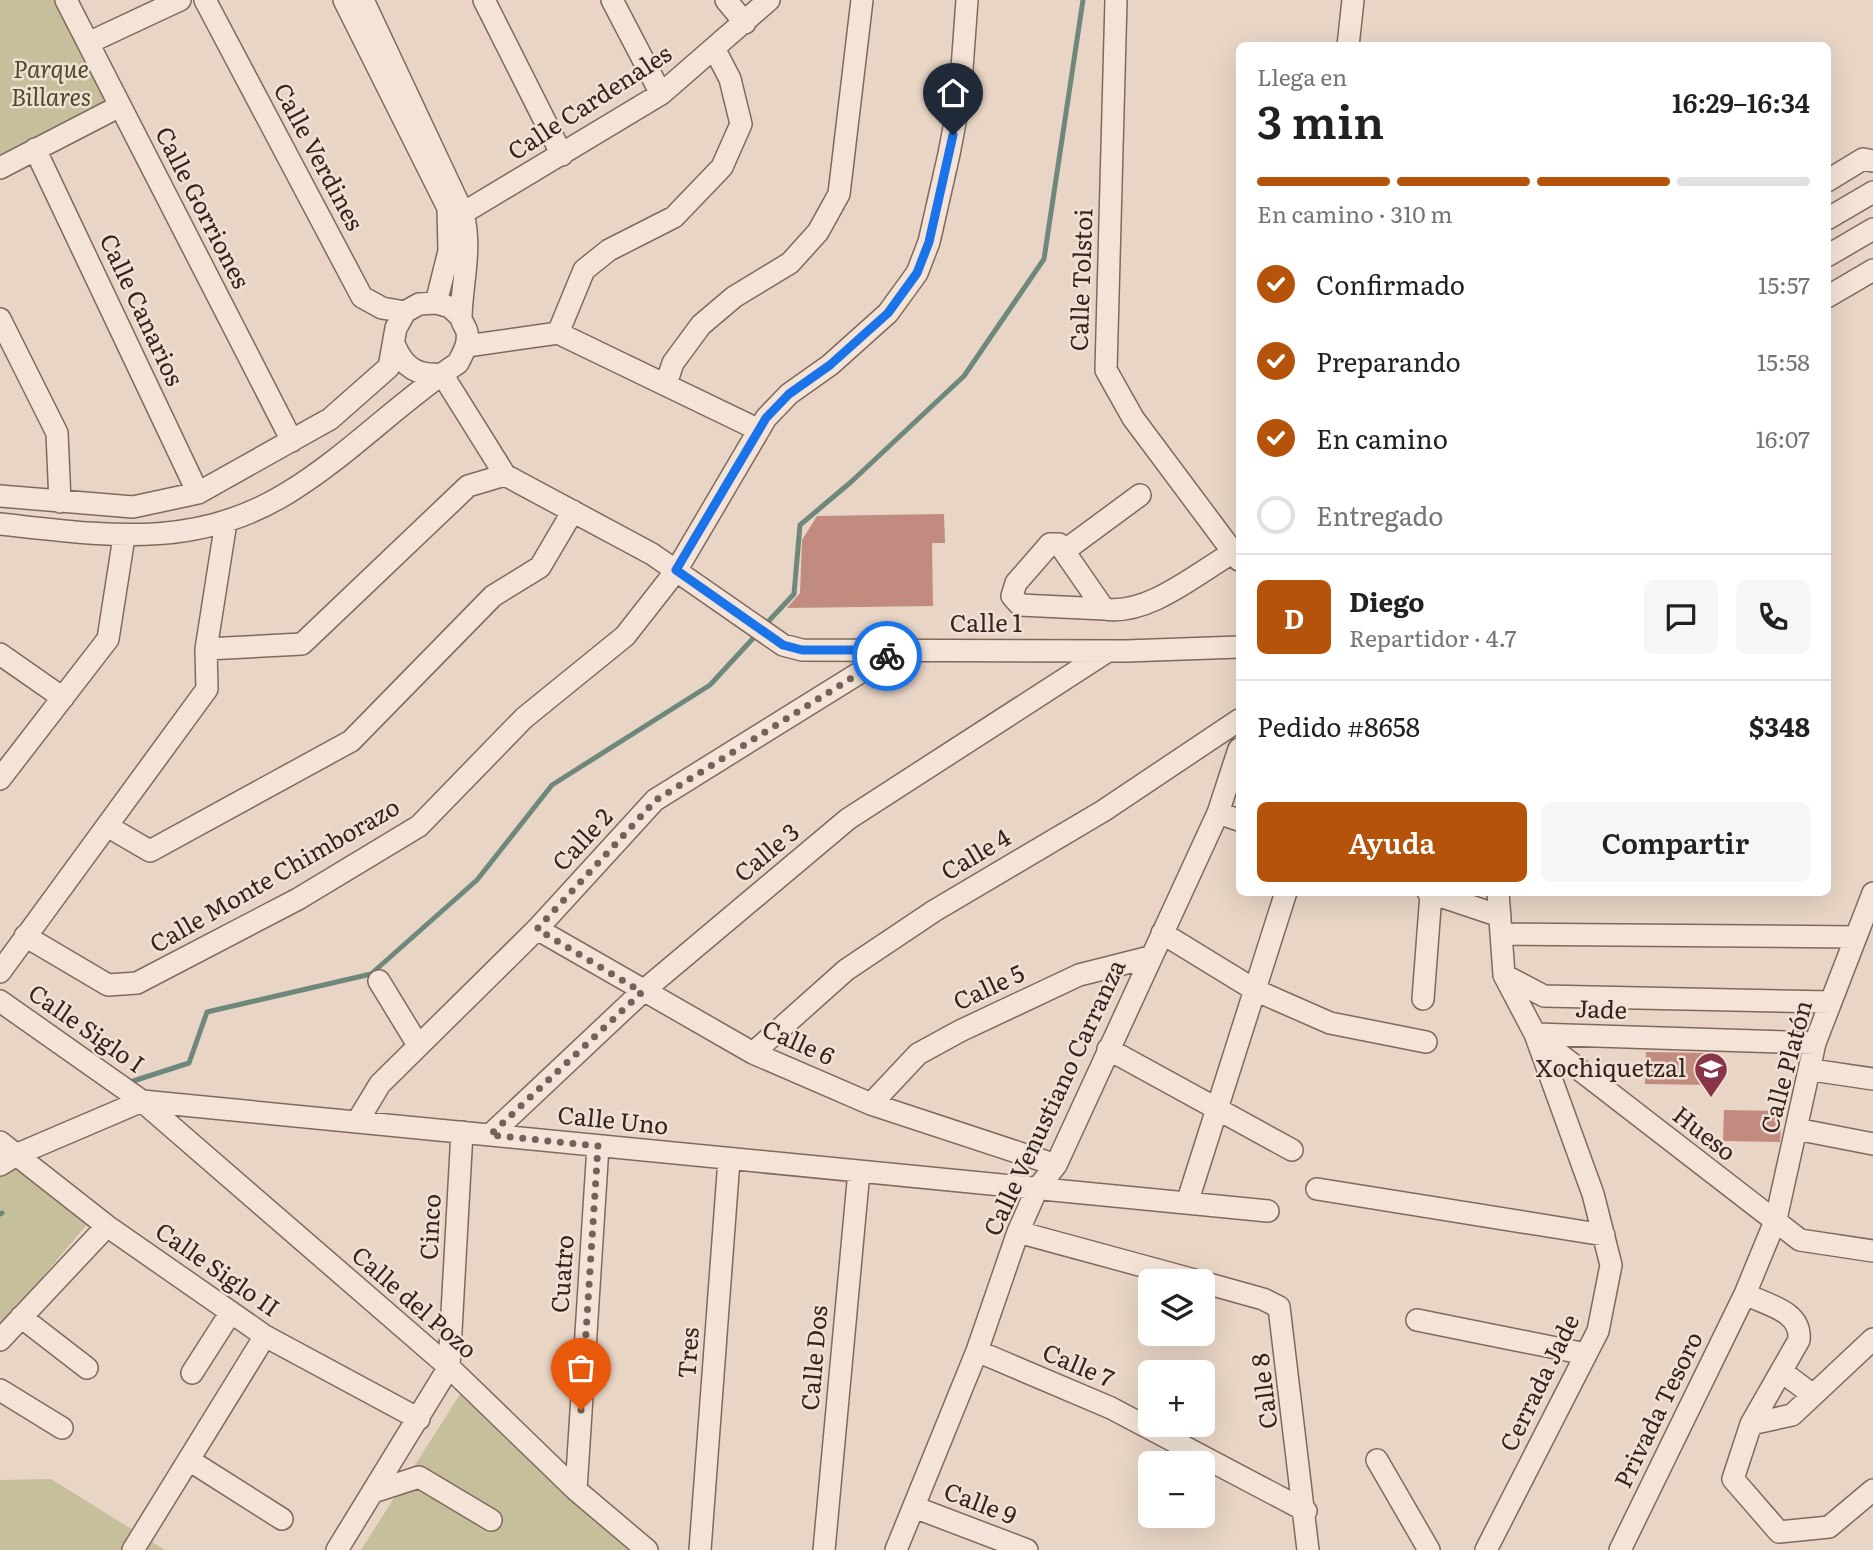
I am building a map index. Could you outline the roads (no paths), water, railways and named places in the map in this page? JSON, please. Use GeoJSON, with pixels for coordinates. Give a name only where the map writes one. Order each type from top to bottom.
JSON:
{"type":"FeatureCollection","features":[{"type":"Feature","properties":{"kind":"street","name":"Calle Gorriones"},"geometry":{"type":"LineString","coordinates":[[66,0],[292,441]]}},
{"type":"Feature","properties":{"kind":"street"},"geometry":{"type":"LineString","coordinates":[[88,43],[180,0]]}},
{"type":"Feature","properties":{"kind":"street","name":"Calle Verdines"},"geometry":{"type":"LineString","coordinates":[[205,0],[362,297],[383,308],[405,312]]}},
{"type":"Feature","properties":{"kind":"street"},"geometry":{"type":"LineString","coordinates":[[344,0],[448,208],[449,251],[436,303]]}},
{"type":"Feature","properties":{"kind":"street"},"geometry":{"type":"LineString","coordinates":[[363,0],[463,214],[468,235],[468,264],[461,317]]}},
{"type":"Feature","properties":{"kind":"street"},"geometry":{"type":"LineString","coordinates":[[484,0],[562,155]]}},
{"type":"Feature","properties":{"kind":"street"},"geometry":{"type":"LineString","coordinates":[[612,0],[660,94]]}},
{"type":"Feature","properties":{"kind":"street"},"geometry":{"type":"LineString","coordinates":[[726,0],[745,23]]}},
{"type":"Feature","properties":{"kind":"street","name":"Calle Cardenales"},"geometry":{"type":"LineString","coordinates":[[463,214],[660,94],[715,50],[769,0]]}},
{"type":"Feature","properties":{"kind":"street"},"geometry":{"type":"LineString","coordinates":[[666,384],[673,363],[701,325],[734,297],[790,263],[818,232],[839,194],[862,0]]}},
{"type":"Feature","properties":{"kind":"street","name":"Calle Monte Chimborazo"},"geometry":{"type":"LineString","coordinates":[[26,936],[108,985],[137,984],[298,899],[419,825],[524,718],[625,636],[676,570],[759,430],[789,394],[830,365],[888,313],[917,273],[929,242],[960,96],[967,0]]}},
{"type":"Feature","properties":{"kind":"street","name":"Calle Tolstoi"},"geometry":{"type":"LineString","coordinates":[[1116,0],[1106,370],[1133,418],[1235,557]]}},
{"type":"Feature","properties":{"kind":"street"},"geometry":{"type":"LineString","coordinates":[[1348,42],[1353,0]]}},
{"type":"Feature","properties":{"kind":"street"},"geometry":{"type":"LineString","coordinates":[[558,333],[584,270],[609,250],[674,217],[722,167],[741,124],[730,79],[715,50]]}},
{"type":"Feature","properties":{"kind":"street"},"geometry":{"type":"LineString","coordinates":[[0,168],[120,106]]}},
{"type":"Feature","properties":{"kind":"street","name":"Calle Canarios"},"geometry":{"type":"LineString","coordinates":[[35,149],[198,493]]}},
{"type":"Feature","properties":{"kind":"street"},"geometry":{"type":"LineString","coordinates":[[1831,179],[1863,159],[1873,161]]}},
{"type":"Feature","properties":{"kind":"street"},"geometry":{"type":"LineString","coordinates":[[1831,217],[1873,192]]}},
{"type":"Feature","properties":{"kind":"street"},"geometry":{"type":"LineString","coordinates":[[1831,254],[1873,229]]}},
{"type":"Feature","properties":{"kind":"street"},"geometry":{"type":"LineString","coordinates":[[1831,294],[1873,270]]}},
{"type":"Feature","properties":{"kind":"street"},"geometry":{"type":"LineString","coordinates":[[0,496],[133,507],[198,493],[330,419],[389,367],[395,346],[396,328],[405,312],[419,304],[436,303],[450,307],[461,317],[467,331],[467,346],[458,363],[289,493],[226,522],[177,534],[124,537],[0,524]]}},
{"type":"Feature","properties":{"kind":"street"},"geometry":{"type":"LineString","coordinates":[[0,319],[57,433],[60,502]]}},
{"type":"Feature","properties":{"kind":"street"},"geometry":{"type":"LineString","coordinates":[[467,346],[558,333],[759,430]]}},
{"type":"Feature","properties":{"kind":"street"},"geometry":{"type":"LineString","coordinates":[[395,346],[401,360],[412,370],[427,375],[442,374]]}},
{"type":"Feature","properties":{"kind":"street"},"geometry":{"type":"LineString","coordinates":[[206,649],[302,644],[468,486],[505,475],[442,374]]}},
{"type":"Feature","properties":{"kind":"street","name":"Calle 1"},"geometry":{"type":"LineString","coordinates":[[505,475],[676,570],[783,645],[802,650],[1108,651],[1236,648]]}},
{"type":"Feature","properties":{"kind":"street"},"geometry":{"type":"LineString","coordinates":[[1063,551],[1140,495]]}},
{"type":"Feature","properties":{"kind":"street"},"geometry":{"type":"LineString","coordinates":[[107,826],[150,851],[351,741],[493,596],[540,567],[573,511]]}},
{"type":"Feature","properties":{"kind":"street"},"geometry":{"type":"LineString","coordinates":[[0,972],[207,689],[206,649],[226,522]]}},
{"type":"Feature","properties":{"kind":"street"},"geometry":{"type":"LineString","coordinates":[[0,779],[108,639],[124,537]]}},
{"type":"Feature","properties":{"kind":"street"},"geometry":{"type":"LineString","coordinates":[[1104,609],[1059,544],[1050,544],[1016,583],[1012,596],[1020,605],[1121,612],[1140,608],[1235,557]]}},
{"type":"Feature","properties":{"kind":"street","name":"Calle 2"},"geometry":{"type":"LineString","coordinates":[[358,1122],[380,1084],[537,929],[656,800],[895,650]]}},
{"type":"Feature","properties":{"kind":"street","name":"Calle 3"},"geometry":{"type":"LineString","coordinates":[[490,1135],[642,992],[848,819],[1108,651]]}},
{"type":"Feature","properties":{"kind":"street"},"geometry":{"type":"LineString","coordinates":[[0,654],[63,698]]}},
{"type":"Feature","properties":{"kind":"street","name":"Calle 4"},"geometry":{"type":"LineString","coordinates":[[753,1053],[846,970],[934,911],[1103,811],[1236,722]]}},
{"type":"Feature","properties":{"kind":"street","name":"Calle Venustiano Carranza"},"geometry":{"type":"LineString","coordinates":[[896,1550],[977,1351],[1018,1232],[1037,1189],[1056,1165],[1218,813],[1236,758]]}},
{"type":"Feature","properties":{"kind":"street"},"geometry":{"type":"LineString","coordinates":[[1218,813],[1236,819]]}},
{"type":"Feature","properties":{"kind":"street","name":"Calle Platón"},"geometry":{"type":"LineString","coordinates":[[1776,1219],[1812,1070],[1815,1043],[1873,893]]}},
{"type":"Feature","properties":{"kind":"street"},"geometry":{"type":"LineString","coordinates":[[1187,1203],[1285,896]]}},
{"type":"Feature","properties":{"kind":"street"},"geometry":{"type":"LineString","coordinates":[[1423,999],[1429,896]]}},
{"type":"Feature","properties":{"kind":"street"},"geometry":{"type":"LineString","coordinates":[[1436,896],[1501,925],[1856,937]]}},
{"type":"Feature","properties":{"kind":"street"},"geometry":{"type":"LineString","coordinates":[[1498,896],[1504,975],[1535,1034]]}},
{"type":"Feature","properties":{"kind":"street","name":"Calle 6"},"geometry":{"type":"LineString","coordinates":[[537,929],[642,992],[753,1053],[871,1104],[1056,1165]]}},
{"type":"Feature","properties":{"kind":"street"},"geometry":{"type":"LineString","coordinates":[[1162,933],[1255,990],[1330,1023],[1426,1042]]}},
{"type":"Feature","properties":{"kind":"street","name":"Calle 5"},"geometry":{"type":"LineString","coordinates":[[871,1104],[918,1054],[960,1031],[1079,975],[1150,957]]}},
{"type":"Feature","properties":{"kind":"street"},"geometry":{"type":"LineString","coordinates":[[1504,975],[1544,996],[1831,1002]]}},
{"type":"Feature","properties":{"kind":"street"},"geometry":{"type":"LineString","coordinates":[[379,981],[418,1045]]}},
{"type":"Feature","properties":{"kind":"street","name":"Calle Siglo I"},"geometry":{"type":"LineString","coordinates":[[0,1001],[142,1101]]}},
{"type":"Feature","properties":{"kind":"street","name":"Jade"},"geometry":{"type":"LineString","coordinates":[[1535,1034],[1815,1043]]}},
{"type":"Feature","properties":{"kind":"street","name":"Hueso"},"geometry":{"type":"LineString","coordinates":[[1535,1034],[1800,1240],[1873,1251]]}},
{"type":"Feature","properties":{"kind":"street","name":"Cerrada Jade"},"geometry":{"type":"LineString","coordinates":[[1486,1550],[1598,1331],[1611,1265],[1593,1194],[1535,1034]]}},
{"type":"Feature","properties":{"kind":"street"},"geometry":{"type":"LineString","coordinates":[[1108,1049],[1292,1150]]}},
{"type":"Feature","properties":{"kind":"street"},"geometry":{"type":"LineString","coordinates":[[1812,1070],[1873,1080]]}},
{"type":"Feature","properties":{"kind":"street"},"geometry":{"type":"LineString","coordinates":[[6,1154],[142,1101]]}},
{"type":"Feature","properties":{"kind":"street","name":"Calle Uno"},"geometry":{"type":"LineString","coordinates":[[142,1101],[1268,1211]]}},
{"type":"Feature","properties":{"kind":"street","name":"Calle del Pozo"},"geometry":{"type":"LineString","coordinates":[[142,1101],[449,1367],[576,1490],[647,1550]]}},
{"type":"Feature","properties":{"kind":"street"},"geometry":{"type":"LineString","coordinates":[[1796,1129],[1873,1144]]}},
{"type":"Feature","properties":{"kind":"street","name":"Cinco"},"geometry":{"type":"LineString","coordinates":[[449,1367],[463,1132]]}},
{"type":"Feature","properties":{"kind":"street","name":"Cuatro"},"geometry":{"type":"LineString","coordinates":[[576,1490],[598,1146]]}},
{"type":"Feature","properties":{"kind":"street","name":"Calle Siglo II"},"geometry":{"type":"LineString","coordinates":[[6,1154],[265,1336],[419,1419]]}},
{"type":"Feature","properties":{"kind":"street","name":"Tres"},"geometry":{"type":"LineString","coordinates":[[700,1550],[729,1160]]}},
{"type":"Feature","properties":{"kind":"street","name":"Calle Dos"},"geometry":{"type":"LineString","coordinates":[[824,1550],[859,1171]]}},
{"type":"Feature","properties":{"kind":"street"},"geometry":{"type":"LineString","coordinates":[[1317,1189],[1604,1235]]}},
{"type":"Feature","properties":{"kind":"street","name":"Privada Tesoro"},"geometry":{"type":"LineString","coordinates":[[1620,1550],[1745,1294],[1776,1219]]}},
{"type":"Feature","properties":{"kind":"street"},"geometry":{"type":"LineString","coordinates":[[0,1340],[107,1226]]}},
{"type":"Feature","properties":{"kind":"street","name":"Calle 8"},"geometry":{"type":"LineString","coordinates":[[1018,1232],[1153,1269]]}},
{"type":"Feature","properties":{"kind":"street","name":"Calle 8"},"geometry":{"type":"LineString","coordinates":[[1215,1286],[1264,1299],[1279,1307],[1306,1511],[1308,1550]]}},
{"type":"Feature","properties":{"kind":"street"},"geometry":{"type":"LineString","coordinates":[[1745,1294],[1794,1318],[1800,1328],[1799,1340],[1751,1424],[1733,1479],[1779,1532],[1829,1527],[1873,1490]]}},
{"type":"Feature","properties":{"kind":"street"},"geometry":{"type":"LineString","coordinates":[[192,1373],[232,1312]]}},
{"type":"Feature","properties":{"kind":"street"},"geometry":{"type":"LineString","coordinates":[[22,1317],[87,1368]]}},
{"type":"Feature","properties":{"kind":"street"},"geometry":{"type":"LineString","coordinates":[[1417,1320],[1586,1354]]}},
{"type":"Feature","properties":{"kind":"street"},"geometry":{"type":"LineString","coordinates":[[133,1550],[265,1336]]}},
{"type":"Feature","properties":{"kind":"street"},"geometry":{"type":"LineString","coordinates":[[1751,1424],[1792,1415],[1873,1339]]}},
{"type":"Feature","properties":{"kind":"street","name":"Calle 7"},"geometry":{"type":"LineString","coordinates":[[977,1351],[1111,1408],[1306,1511]]}},
{"type":"Feature","properties":{"kind":"street"},"geometry":{"type":"LineString","coordinates":[[337,1550],[449,1367]]}},
{"type":"Feature","properties":{"kind":"street"},"geometry":{"type":"LineString","coordinates":[[1781,1371],[1813,1395]]}},
{"type":"Feature","properties":{"kind":"street"},"geometry":{"type":"LineString","coordinates":[[0,1390],[62,1428]]}},
{"type":"Feature","properties":{"kind":"street"},"geometry":{"type":"LineString","coordinates":[[189,1460],[282,1519]]}},
{"type":"Feature","properties":{"kind":"street"},"geometry":{"type":"LineString","coordinates":[[1377,1460],[1429,1550]]}},
{"type":"Feature","properties":{"kind":"street"},"geometry":{"type":"LineString","coordinates":[[373,1492],[419,1477],[491,1520]]}},
{"type":"Feature","properties":{"kind":"street","name":"Calle 9"},"geometry":{"type":"LineString","coordinates":[[914,1507],[1027,1550]]}},
{"type":"Feature","properties":{"kind":"waterway"},"geometry":{"type":"LineString","coordinates":[[764,626],[794,594],[800,525],[851,482],[964,376],[1044,259],[1083,0]]}},
{"type":"Feature","properties":{"kind":"waterway"},"geometry":{"type":"LineString","coordinates":[[127,1083],[189,1063],[207,1012],[371,974],[477,880],[552,785],[710,685],[758,633]]}},
{"type":"Feature","properties":{"kind":"place","name":"Xochiquetzal"},"geometry":{"type":"Point","coordinates":[1711,1099]}},
{"type":"Feature","properties":{"kind":"park label","name":"Parque Billares"},"geometry":{"type":"Point","coordinates":[51,84]}}]}
